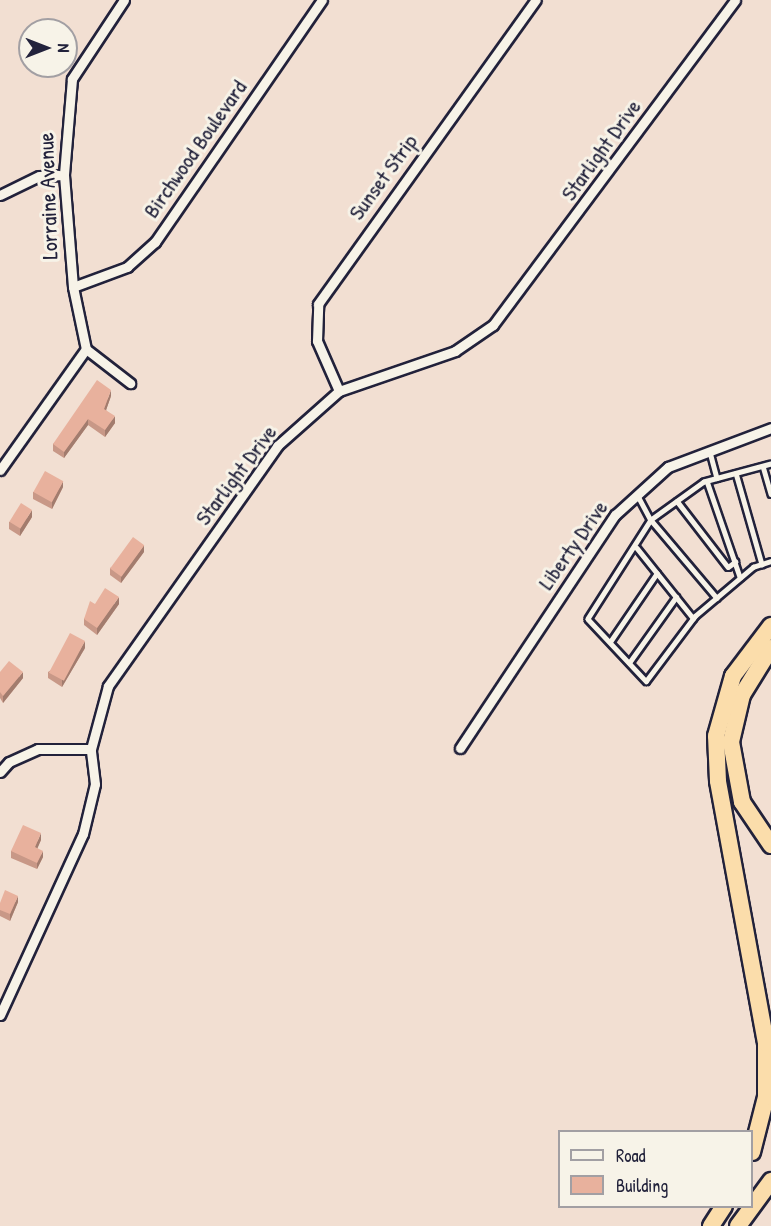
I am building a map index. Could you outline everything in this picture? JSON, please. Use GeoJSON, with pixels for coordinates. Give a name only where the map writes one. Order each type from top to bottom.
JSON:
{"type":"FeatureCollection","features":[{"type":"Feature","properties":{"kind":"highway"},"geometry":{"type":"LineString","coordinates":[[753,1148],[765,1104],[766,1043],[715,747],[729,685],[771,626]]}},
{"type":"Feature","properties":{"kind":"highway"},"geometry":{"type":"LineString","coordinates":[[771,648],[741,695],[731,751],[742,802],[771,844]]}},
{"type":"Feature","properties":{"kind":"highway"},"geometry":{"type":"LineString","coordinates":[[753,1205],[771,1180]]}},
{"type":"Feature","properties":{"kind":"highway"},"geometry":{"type":"LineString","coordinates":[[711,1226],[723,1208]]}},
{"type":"Feature","properties":{"kind":"highway"},"geometry":{"type":"LineString","coordinates":[[738,1226],[751,1208]]}},
{"type":"Feature","properties":{"kind":"street","name":"Lorraine Avenue"},"geometry":{"type":"LineString","coordinates":[[86,350],[72,286],[64,175],[72,79],[123,0]]}},
{"type":"Feature","properties":{"kind":"street","name":"Birchwood Boulevard"},"geometry":{"type":"LineString","coordinates":[[72,286],[127,267],[155,242],[322,0]]}},
{"type":"Feature","properties":{"kind":"street","name":"Sunset Strip"},"geometry":{"type":"LineString","coordinates":[[339,391],[317,341],[318,304],[536,0]]}},
{"type":"Feature","properties":{"kind":"street","name":"Starlight Drive"},"geometry":{"type":"LineString","coordinates":[[0,1015],[83,834],[95,784],[91,750],[108,686],[277,446],[339,391],[455,351],[493,325],[735,0]]}},
{"type":"Feature","properties":{"kind":"street"},"geometry":{"type":"LineString","coordinates":[[0,195],[39,176],[64,175]]}},
{"type":"Feature","properties":{"kind":"street"},"geometry":{"type":"LineString","coordinates":[[0,470],[86,350],[130,383]]}},
{"type":"Feature","properties":{"kind":"street","name":"Liberty Drive"},"geometry":{"type":"LineString","coordinates":[[460,748],[615,515],[636,493],[668,467],[771,428]]}},
{"type":"Feature","properties":{"kind":"street"},"geometry":{"type":"LineString","coordinates":[[0,772],[38,749],[91,750]]}},
{"type":"Feature","properties":{"kind":"lane"},"geometry":{"type":"LineString","coordinates":[[709,450],[717,478]]}},
{"type":"Feature","properties":{"kind":"lane"},"geometry":{"type":"LineString","coordinates":[[771,464],[707,481],[651,520],[640,531],[637,548],[588,619],[646,681],[693,618],[740,577],[771,561]]}},
{"type":"Feature","properties":{"kind":"lane"},"geometry":{"type":"LineString","coordinates":[[763,466],[771,494]]}},
{"type":"Feature","properties":{"kind":"lane"},"geometry":{"type":"LineString","coordinates":[[736,473],[762,564]]}},
{"type":"Feature","properties":{"kind":"lane"},"geometry":{"type":"LineString","coordinates":[[707,481],[740,577]]}},
{"type":"Feature","properties":{"kind":"lane"},"geometry":{"type":"LineString","coordinates":[[636,493],[651,520],[717,598]]}},
{"type":"Feature","properties":{"kind":"lane"},"geometry":{"type":"LineString","coordinates":[[677,501],[728,567],[735,562]]}},
{"type":"Feature","properties":{"kind":"lane"},"geometry":{"type":"LineString","coordinates":[[637,548],[693,618]]}},
{"type":"Feature","properties":{"kind":"lane"},"geometry":{"type":"LineString","coordinates":[[610,642],[657,573]]}},
{"type":"Feature","properties":{"kind":"lane"},"geometry":{"type":"LineString","coordinates":[[629,663],[676,597]]}},
{"type":"Feature","properties":{"kind":"building"},"geometry":{"type":"Polygon","coordinates":[[[97,380],[111,390],[104,409],[115,416],[105,430],[88,419],[64,452],[53,444],[97,380]]]}},
{"type":"Feature","properties":{"kind":"building"},"geometry":{"type":"Polygon","coordinates":[[[45,471],[63,481],[52,502],[33,492],[45,471]]]}},
{"type":"Feature","properties":{"kind":"building"},"geometry":{"type":"Polygon","coordinates":[[[21,503],[32,510],[20,529],[9,522],[21,503]]]}},
{"type":"Feature","properties":{"kind":"building"},"geometry":{"type":"Polygon","coordinates":[[[133,537],[144,545],[121,577],[110,569],[133,537]]]}},
{"type":"Feature","properties":{"kind":"building"},"geometry":{"type":"Polygon","coordinates":[[[105,588],[119,597],[97,628],[84,619],[90,601],[95,604],[105,588]]]}},
{"type":"Feature","properties":{"kind":"building"},"geometry":{"type":"Polygon","coordinates":[[[70,633],[85,641],[64,681],[49,673],[70,633]]]}},
{"type":"Feature","properties":{"kind":"building"},"geometry":{"type":"Polygon","coordinates":[[[9,661],[23,672],[3,696],[0,692],[0,672],[9,661]]]}},
{"type":"Feature","properties":{"kind":"building"},"geometry":{"type":"Polygon","coordinates":[[[23,825],[41,833],[35,847],[43,851],[37,863],[11,851],[23,825]]]}},
{"type":"Feature","properties":{"kind":"building"},"geometry":{"type":"Polygon","coordinates":[[[5,890],[18,896],[10,914],[0,910],[5,890]]]}}]}
